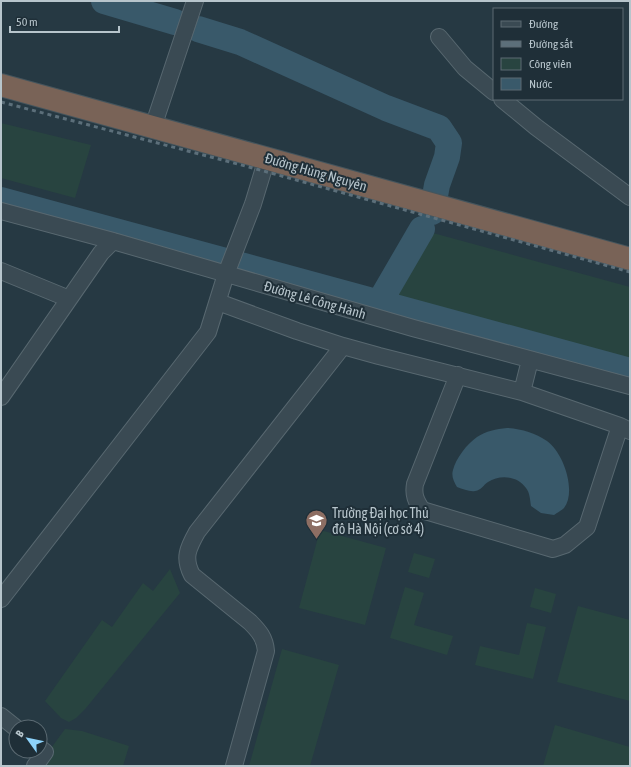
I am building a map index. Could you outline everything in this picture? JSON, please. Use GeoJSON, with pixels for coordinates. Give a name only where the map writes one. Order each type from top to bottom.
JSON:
{"type":"FeatureCollection","features":[{"type":"Feature","properties":{"kind":"highway","name":"Đường Hùng Nguyên"},"geometry":{"type":"LineString","coordinates":[[1,85],[630,259]]}},
{"type":"Feature","properties":{"kind":"street"},"geometry":{"type":"LineString","coordinates":[[152,126],[195,1]]}},
{"type":"Feature","properties":{"kind":"street"},"geometry":{"type":"LineString","coordinates":[[439,37],[466,68],[493,91]]}},
{"type":"Feature","properties":{"kind":"street"},"geometry":{"type":"LineString","coordinates":[[503,100],[536,127],[630,197]]}},
{"type":"Feature","properties":{"kind":"street"},"geometry":{"type":"LineString","coordinates":[[1,599],[206,335],[218,302],[227,270],[253,204],[267,158]]}},
{"type":"Feature","properties":{"kind":"street","name":"Đường Lê Công Hành"},"geometry":{"type":"LineString","coordinates":[[1,211],[227,270],[363,314],[630,386]]}},
{"type":"Feature","properties":{"kind":"street"},"geometry":{"type":"LineString","coordinates":[[1,397],[102,253],[113,241]]}},
{"type":"Feature","properties":{"kind":"street"},"geometry":{"type":"LineString","coordinates":[[1,271],[62,296]]}},
{"type":"Feature","properties":{"kind":"street"},"geometry":{"type":"LineString","coordinates":[[218,302],[343,346],[379,356],[458,375],[522,392],[625,428],[587,527],[565,545],[553,549],[422,510],[416,502],[414,493],[415,484],[458,375]]}},
{"type":"Feature","properties":{"kind":"street"},"geometry":{"type":"LineString","coordinates":[[234,766],[266,651],[266,644],[261,634],[250,622],[192,575],[188,566],[187,556],[189,546],[197,532],[343,346]]}},
{"type":"Feature","properties":{"kind":"street"},"geometry":{"type":"LineString","coordinates":[[522,392],[530,360]]}},
{"type":"Feature","properties":{"kind":"green space"},"geometry":{"type":"Polygon","coordinates":[[[1,123],[91,145],[75,198],[1,178],[1,123]]]}},
{"type":"Feature","properties":{"kind":"green space"},"geometry":{"type":"Polygon","coordinates":[[[411,227],[630,287],[630,361],[392,300],[411,227]]]}},
{"type":"Feature","properties":{"kind":"green space"},"geometry":{"type":"Polygon","coordinates":[[[320,530],[386,548],[365,625],[299,608],[320,530]]]}},
{"type":"Feature","properties":{"kind":"green space"},"geometry":{"type":"Polygon","coordinates":[[[414,553],[435,559],[429,578],[408,572],[414,553]]]}},
{"type":"Feature","properties":{"kind":"green space"},"geometry":{"type":"Polygon","coordinates":[[[170,569],[180,593],[86,708],[76,718],[69,722],[61,718],[45,701],[102,620],[112,627],[143,583],[153,591],[170,569]]]}},
{"type":"Feature","properties":{"kind":"green space"},"geometry":{"type":"Polygon","coordinates":[[[405,587],[424,593],[414,625],[453,636],[447,655],[390,638],[405,587]]]}},
{"type":"Feature","properties":{"kind":"green space"},"geometry":{"type":"Polygon","coordinates":[[[535,588],[556,594],[551,613],[530,607],[535,588]]]}},
{"type":"Feature","properties":{"kind":"green space"},"geometry":{"type":"Polygon","coordinates":[[[578,606],[630,620],[630,701],[557,682],[578,606]]]}},
{"type":"Feature","properties":{"kind":"green space"},"geometry":{"type":"Polygon","coordinates":[[[527,623],[546,627],[533,679],[475,665],[480,646],[519,655],[527,623]]]}},
{"type":"Feature","properties":{"kind":"green space"},"geometry":{"type":"Polygon","coordinates":[[[282,649],[339,665],[310,766],[249,766],[282,649]]]}},
{"type":"Feature","properties":{"kind":"green space"},"geometry":{"type":"Polygon","coordinates":[[[555,725],[630,747],[630,766],[543,766],[555,725]]]}},
{"type":"Feature","properties":{"kind":"green space"},"geometry":{"type":"Polygon","coordinates":[[[65,729],[82,731],[129,746],[123,766],[38,766],[43,759],[48,759],[48,752],[65,729]]]}},
{"type":"Feature","properties":{"kind":"water"},"geometry":{"type":"Polygon","coordinates":[[[507,428],[523,430],[547,441],[553,446],[563,463],[569,482],[568,501],[564,508],[554,515],[541,513],[531,506],[530,497],[527,490],[523,484],[514,479],[503,477],[493,479],[479,490],[475,491],[457,487],[452,472],[459,456],[466,447],[473,440],[484,433],[507,428]]]}},
{"type":"Feature","properties":{"kind":"waterway"},"geometry":{"type":"LineString","coordinates":[[104,1],[175,22]]}},
{"type":"Feature","properties":{"kind":"waterway"},"geometry":{"type":"LineString","coordinates":[[198,29],[240,42],[386,108],[439,128],[449,143],[447,157],[437,185],[432,212]]}},
{"type":"Feature","properties":{"kind":"waterway"},"geometry":{"type":"LineString","coordinates":[[1,200],[630,371]]}},
{"type":"Feature","properties":{"kind":"waterway"},"geometry":{"type":"LineString","coordinates":[[379,303],[422,229]]}},
{"type":"Feature","properties":{"kind":"railway"},"geometry":{"type":"LineString","coordinates":[[1,102],[249,167],[630,272]]}},
{"type":"Feature","properties":{"kind":"place","name":"Trường Đại học Thủ đô Hà Nội (cơ sở 4)"},"geometry":{"type":"Point","coordinates":[316,540]}}]}
